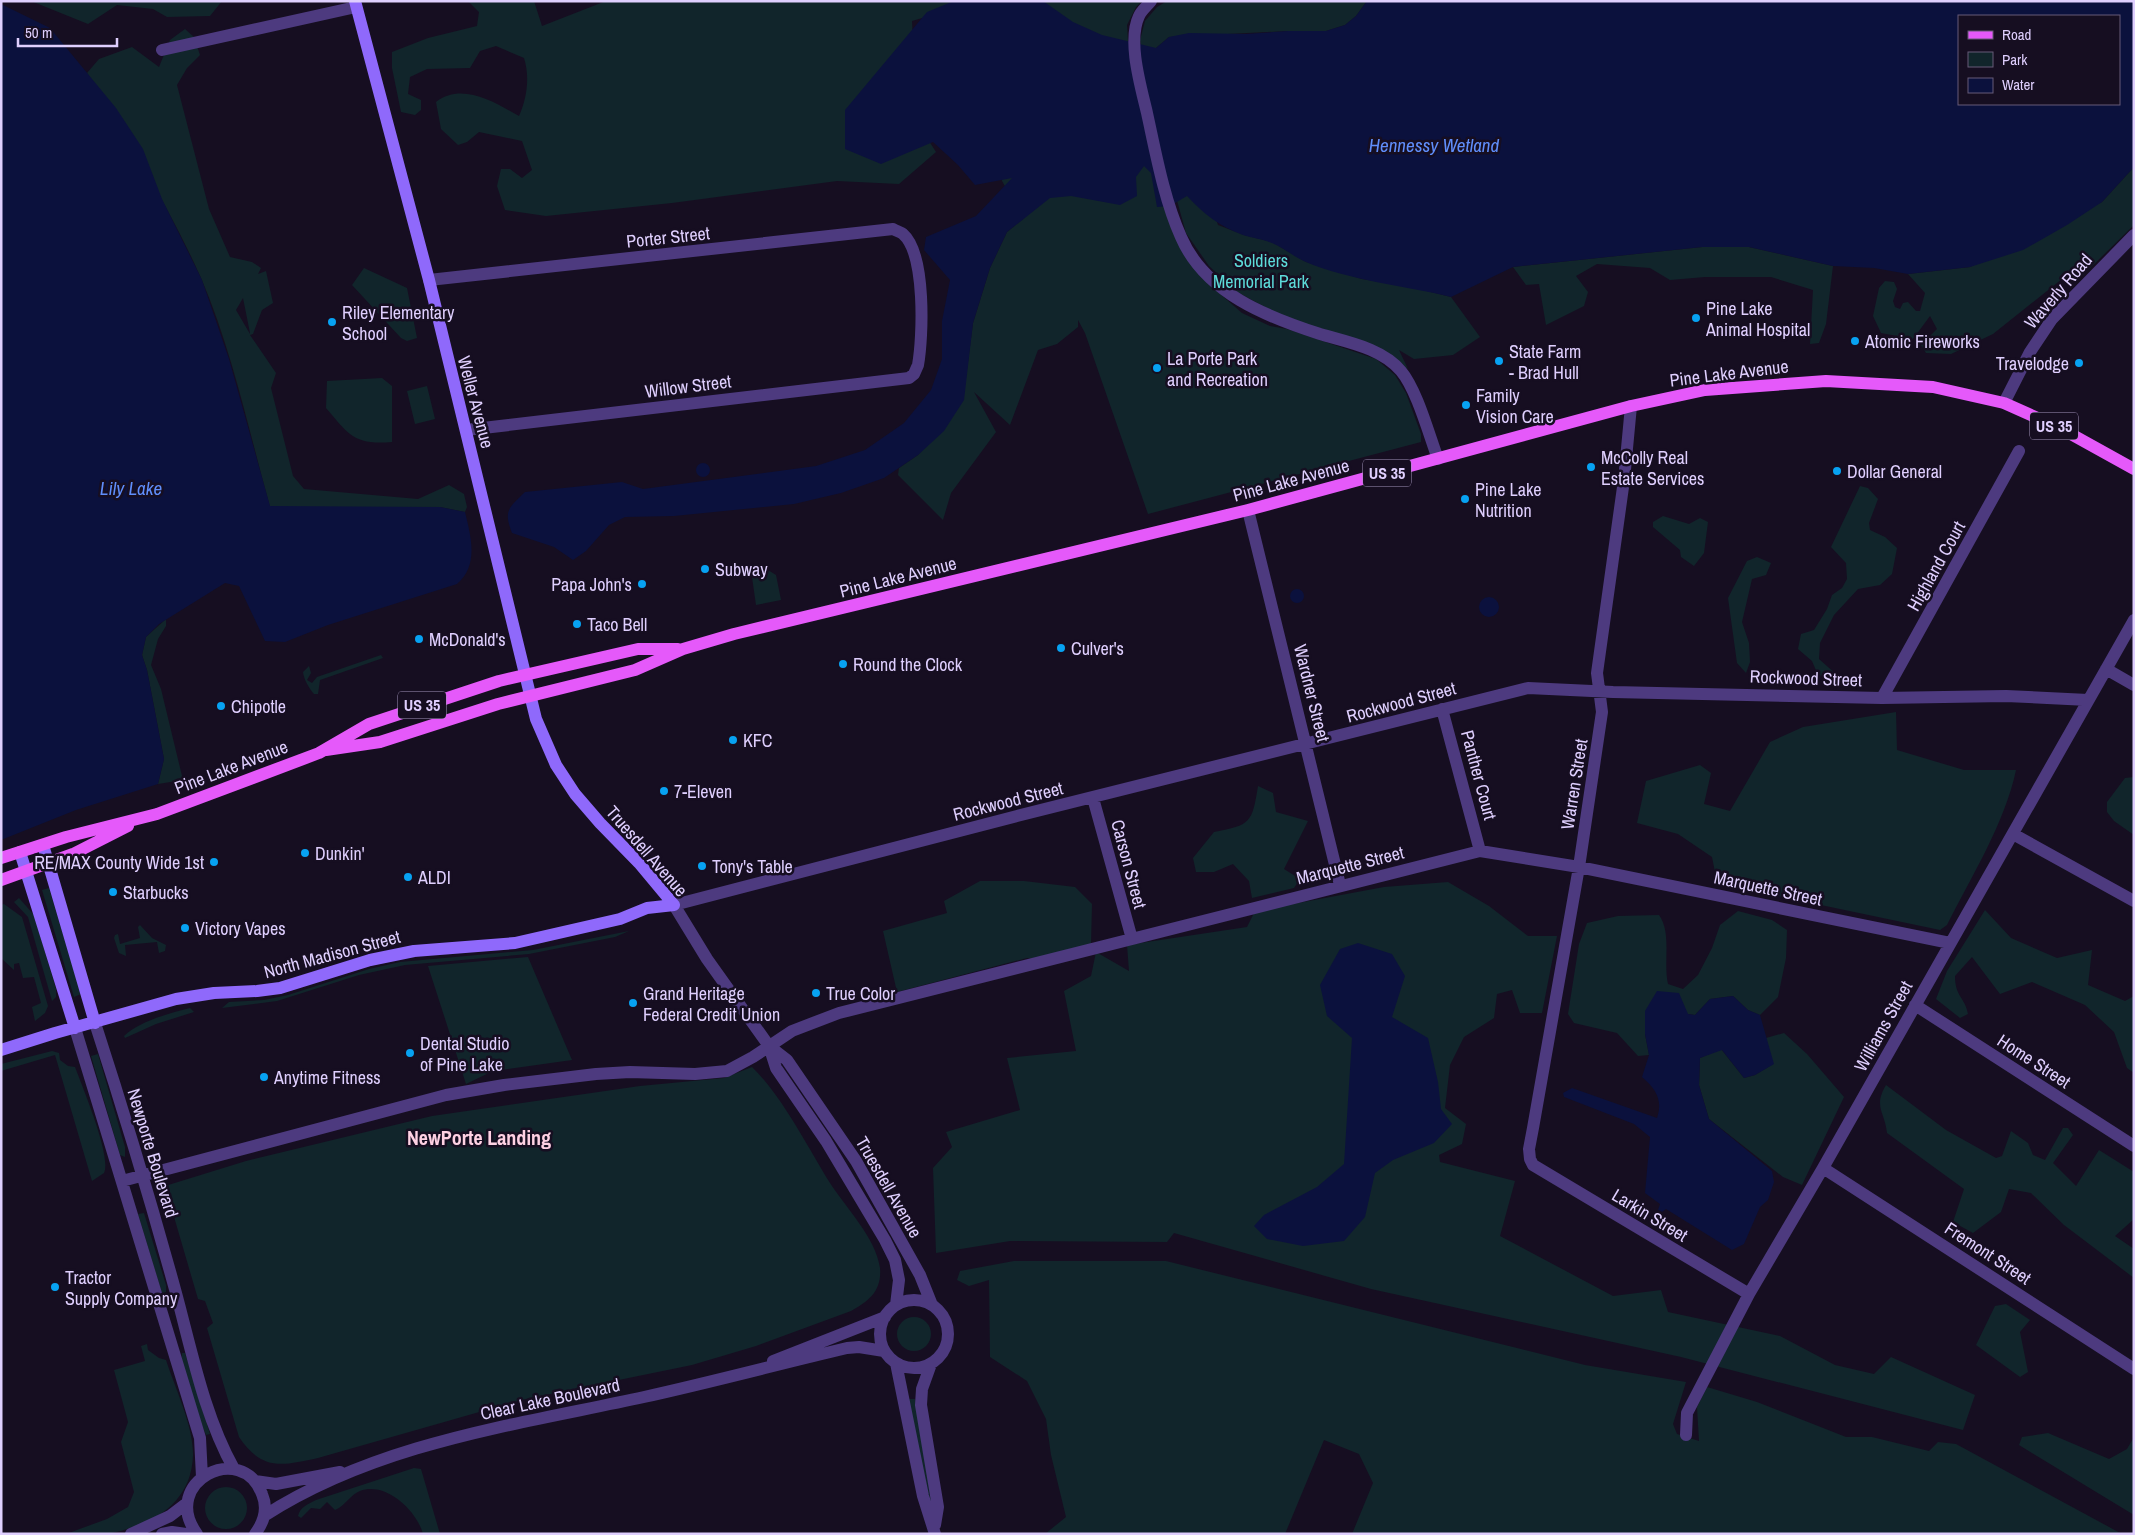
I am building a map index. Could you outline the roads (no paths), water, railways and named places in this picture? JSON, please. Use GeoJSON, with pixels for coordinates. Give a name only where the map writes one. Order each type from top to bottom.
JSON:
{"type":"FeatureCollection","features":[{"type":"Feature","properties":{"kind":"main road","name":"Pine Lake Avenue"},"geometry":{"type":"LineString","coordinates":[[326,750],[380,742],[498,704],[635,670],[683,648],[1248,510],[1632,406],[1705,390],[1826,381],[1933,388],[2004,403],[2060,428],[2134,469]]}},
{"type":"Feature","properties":{"kind":"main road","name":"Pine Lake Avenue"},"geometry":{"type":"LineString","coordinates":[[1,880],[73,854],[148,816],[326,750],[369,724],[525,675],[638,648],[683,648]]}},
{"type":"Feature","properties":{"kind":"main road","name":"Pine Lake Avenue"},"geometry":{"type":"LineString","coordinates":[[1,858],[66,836],[148,816]]}},
{"type":"Feature","properties":{"kind":"street"},"geometry":{"type":"LineString","coordinates":[[1151,1],[1139,16],[1134,43],[1140,80],[1170,206],[1181,238],[1192,256],[1223,290],[1264,314],[1371,350],[1402,372],[1416,400],[1438,459]]}},
{"type":"Feature","properties":{"kind":"street"},"geometry":{"type":"LineString","coordinates":[[162,50],[356,4]]}},
{"type":"Feature","properties":{"kind":"street","name":"Weller Avenue"},"geometry":{"type":"LineString","coordinates":[[356,4],[429,280],[443,344],[466,430],[531,697]]}},
{"type":"Feature","properties":{"kind":"street","name":"Porter Street"},"geometry":{"type":"LineString","coordinates":[[429,280],[892,229],[903,234],[913,253],[923,300],[920,352],[914,374]]}},
{"type":"Feature","properties":{"kind":"street","name":"Waverly Road"},"geometry":{"type":"LineString","coordinates":[[2004,403],[2030,352],[2052,319],[2134,236]]}},
{"type":"Feature","properties":{"kind":"street","name":"Willow Street"},"geometry":{"type":"LineString","coordinates":[[466,430],[849,384],[900,380],[914,374]]}},
{"type":"Feature","properties":{"kind":"street","name":"Warren Street"},"geometry":{"type":"LineString","coordinates":[[1533,1166],[1529,1149],[1578,867],[1602,712],[1601,690],[1597,673],[1624,480],[1632,406]]}},
{"type":"Feature","properties":{"kind":"street","name":"Highland Court"},"geometry":{"type":"LineString","coordinates":[[1882,698],[2019,451]]}},
{"type":"Feature","properties":{"kind":"street","name":"Wardner Street"},"geometry":{"type":"LineString","coordinates":[[1248,510],[1340,885]]}},
{"type":"Feature","properties":{"kind":"street"},"geometry":{"type":"LineString","coordinates":[[2088,700],[2134,620]]}},
{"type":"Feature","properties":{"kind":"street"},"geometry":{"type":"LineString","coordinates":[[2106,669],[2134,685]]}},
{"type":"Feature","properties":{"kind":"street","name":"Rockwood Street"},"geometry":{"type":"LineString","coordinates":[[674,905],[1017,816],[1528,688],[1882,698],[2006,696],[2088,700]]}},
{"type":"Feature","properties":{"kind":"street","name":"Truesdell Avenue"},"geometry":{"type":"LineString","coordinates":[[531,697],[538,724],[556,765],[575,794],[639,863],[674,905],[707,959],[769,1046],[787,1060],[856,1161],[920,1275],[932,1305]]}},
{"type":"Feature","properties":{"kind":"street","name":"Williams Street"},"geometry":{"type":"LineString","coordinates":[[1686,1435],[1687,1413],[1749,1294],[1823,1168],[2088,700]]}},
{"type":"Feature","properties":{"kind":"street","name":"Panther Court"},"geometry":{"type":"LineString","coordinates":[[1442,709],[1480,851]]}},
{"type":"Feature","properties":{"kind":"street","name":"Carson Street"},"geometry":{"type":"LineString","coordinates":[[1093,798],[1132,939]]}},
{"type":"Feature","properties":{"kind":"street"},"geometry":{"type":"LineString","coordinates":[[2013,834],[2134,901]]}},
{"type":"Feature","properties":{"kind":"street","name":"Newporte Boulevard"},"geometry":{"type":"LineString","coordinates":[[43,845],[217,1435],[234,1469]]}},
{"type":"Feature","properties":{"kind":"street","name":"Marquette Street"},"geometry":{"type":"LineString","coordinates":[[122,1181],[446,1095],[504,1085],[596,1074],[630,1072],[695,1074],[727,1071],[792,1031],[839,1013],[1480,851],[1578,867],[1950,943]]}},
{"type":"Feature","properties":{"kind":"street"},"geometry":{"type":"LineString","coordinates":[[20,852],[122,1181],[164,1326],[200,1438],[202,1477]]}},
{"type":"Feature","properties":{"kind":"street","name":"North Madison Street"},"geometry":{"type":"LineString","coordinates":[[1,1050],[176,999],[280,988],[370,960],[414,951],[515,942],[620,919],[647,908],[674,905]]}},
{"type":"Feature","properties":{"kind":"street","name":"Home Street"},"geometry":{"type":"LineString","coordinates":[[1915,1005],[2134,1146]]}},
{"type":"Feature","properties":{"kind":"street","name":"Truesdell Avenue"},"geometry":{"type":"LineString","coordinates":[[769,1046],[776,1068],[826,1141],[895,1260],[899,1280],[896,1305]]}},
{"type":"Feature","properties":{"kind":"street","name":"Larkin Street"},"geometry":{"type":"LineString","coordinates":[[1533,1166],[1749,1294]]}},
{"type":"Feature","properties":{"kind":"street","name":"Fremont Street"},"geometry":{"type":"LineString","coordinates":[[1823,1168],[2134,1369]]}},
{"type":"Feature","properties":{"kind":"street"},"geometry":{"type":"LineString","coordinates":[[931,1364],[914,1368],[896,1363],[884,1351],[880,1334],[885,1317],[896,1305],[914,1300],[932,1305],[942,1316],[948,1334],[943,1351],[931,1364],[922,1389],[921,1405],[938,1507],[935,1531]]}},
{"type":"Feature","properties":{"kind":"street","name":"Clear Lake Boulevard"},"geometry":{"type":"LineString","coordinates":[[760,1369],[777,1359],[885,1317]]}},
{"type":"Feature","properties":{"kind":"street"},"geometry":{"type":"LineString","coordinates":[[164,1326],[183,1321]]}},
{"type":"Feature","properties":{"kind":"street","name":"Clear Lake Boulevard"},"geometry":{"type":"LineString","coordinates":[[264,1516],[286,1502],[350,1471],[466,1435],[643,1397],[847,1348],[859,1347],[884,1351]]}},
{"type":"Feature","properties":{"kind":"street"},"geometry":{"type":"LineString","coordinates":[[896,1363],[923,1496],[935,1531]]}},
{"type":"Feature","properties":{"kind":"street"},"geometry":{"type":"LineString","coordinates":[[197,1534],[188,1514],[188,1502],[195,1484],[202,1477],[218,1470],[234,1469],[255,1481],[264,1498],[264,1516],[255,1534]]}},
{"type":"Feature","properties":{"kind":"street","name":"Clear Lake Boulevard"},"geometry":{"type":"LineString","coordinates":[[255,1481],[276,1484],[350,1471]]}},
{"type":"Feature","properties":{"kind":"street"},"geometry":{"type":"LineString","coordinates":[[131,1534],[170,1516],[188,1502]]}},
{"type":"Feature","properties":{"kind":"street"},"geometry":{"type":"LineString","coordinates":[[162,1534],[172,1532],[186,1534]]}},
{"type":"Feature","properties":{"kind":"water","name":"Hennessy Wetland"},"geometry":{"type":"Polygon","coordinates":[[[954,1],[1043,1],[1073,22],[1102,35],[1156,48],[1169,37],[1189,33],[1246,34],[1326,31],[1345,25],[1356,16],[1367,1],[2134,1],[2134,167],[2102,202],[2023,250],[1970,267],[1908,274],[1874,268],[1833,266],[1749,247],[1702,247],[1513,267],[1451,297],[1341,274],[1306,262],[1272,243],[1243,235],[1227,228],[1206,214],[1187,196],[1170,206],[1157,207],[1151,173],[1144,166],[1136,177],[1137,196],[1120,205],[1071,196],[1050,198],[1007,232],[990,268],[973,323],[964,400],[944,431],[918,455],[884,478],[841,493],[794,504],[674,516],[625,517],[609,525],[586,551],[573,560],[554,547],[512,533],[508,519],[509,510],[525,492],[622,482],[643,489],[816,466],[865,450],[904,423],[931,390],[942,359],[942,321],[950,280],[924,250],[926,237],[976,216],[1012,178],[975,185],[958,165],[933,142],[881,164],[845,149],[845,110],[927,12],[954,1]]]}},
{"type":"Feature","properties":{"kind":"water","name":"Lily Lake"},"geometry":{"type":"Polygon","coordinates":[[[1,4],[50,28],[116,108],[143,149],[162,199],[202,280],[229,359],[270,506],[440,507],[465,512],[472,550],[468,568],[457,584],[328,625],[285,642],[265,641],[239,586],[225,583],[159,624],[146,637],[142,655],[147,670],[164,759],[158,784],[76,810],[1,840],[1,4]]]}},
{"type":"Feature","properties":{"kind":"water"},"geometry":{"type":"Polygon","coordinates":[[[700,463],[706,463],[710,470],[706,477],[700,477],[696,473],[696,467],[700,463]]]}},
{"type":"Feature","properties":{"kind":"water"},"geometry":{"type":"Polygon","coordinates":[[[1294,589],[1300,589],[1304,596],[1300,603],[1294,603],[1290,599],[1290,593],[1294,589]]]}},
{"type":"Feature","properties":{"kind":"water"},"geometry":{"type":"Polygon","coordinates":[[[1489,597],[1496,600],[1499,607],[1496,614],[1489,617],[1482,614],[1479,607],[1482,600],[1489,597]]]}},
{"type":"Feature","properties":{"kind":"water"},"geometry":{"type":"Polygon","coordinates":[[[1358,943],[1392,954],[1405,976],[1392,1017],[1428,1038],[1438,1082],[1441,1109],[1452,1124],[1434,1143],[1393,1160],[1375,1173],[1365,1217],[1344,1241],[1303,1246],[1267,1239],[1254,1226],[1264,1215],[1317,1187],[1344,1164],[1352,1038],[1327,1016],[1320,985],[1340,949],[1358,943]]]}},
{"type":"Feature","properties":{"kind":"water"},"geometry":{"type":"Polygon","coordinates":[[[1657,991],[1679,993],[1688,1014],[1695,1015],[1710,999],[1733,996],[1748,1010],[1760,1015],[1774,1064],[1755,1075],[1744,1078],[1722,1050],[1700,1058],[1699,1085],[1709,1119],[1772,1171],[1774,1182],[1768,1200],[1760,1207],[1744,1244],[1732,1250],[1666,1209],[1662,1212],[1658,1210],[1660,1204],[1645,1193],[1650,1137],[1634,1124],[1564,1097],[1563,1093],[1572,1088],[1657,1118],[1659,1100],[1654,1090],[1642,1077],[1649,1055],[1645,1034],[1645,1011],[1657,991]]]}},
{"type":"Feature","properties":{"kind":"place","name":"Pine Lake Animal Hospital"},"geometry":{"type":"Point","coordinates":[1696,318]}},
{"type":"Feature","properties":{"kind":"place","name":"Riley Elementary School"},"geometry":{"type":"Point","coordinates":[332,322]}},
{"type":"Feature","properties":{"kind":"place","name":"Atomic Fireworks"},"geometry":{"type":"Point","coordinates":[1855,341]}},
{"type":"Feature","properties":{"kind":"place","name":"State Farm - Brad Hull"},"geometry":{"type":"Point","coordinates":[1499,361]}},
{"type":"Feature","properties":{"kind":"place","name":"Travelodge"},"geometry":{"type":"Point","coordinates":[2079,363]}},
{"type":"Feature","properties":{"kind":"place","name":"La Porte Park and Recreation"},"geometry":{"type":"Point","coordinates":[1157,368]}},
{"type":"Feature","properties":{"kind":"place","name":"Family Vision Care"},"geometry":{"type":"Point","coordinates":[1466,405]}},
{"type":"Feature","properties":{"kind":"place","name":"McColly Real Estate Services"},"geometry":{"type":"Point","coordinates":[1591,467]}},
{"type":"Feature","properties":{"kind":"place","name":"Dollar General"},"geometry":{"type":"Point","coordinates":[1837,471]}},
{"type":"Feature","properties":{"kind":"place","name":"Pine Lake Nutrition"},"geometry":{"type":"Point","coordinates":[1465,499]}},
{"type":"Feature","properties":{"kind":"place","name":"Subway"},"geometry":{"type":"Point","coordinates":[705,569]}},
{"type":"Feature","properties":{"kind":"place","name":"Papa John's"},"geometry":{"type":"Point","coordinates":[642,584]}},
{"type":"Feature","properties":{"kind":"place","name":"Taco Bell"},"geometry":{"type":"Point","coordinates":[577,624]}},
{"type":"Feature","properties":{"kind":"place","name":"McDonald's"},"geometry":{"type":"Point","coordinates":[419,639]}},
{"type":"Feature","properties":{"kind":"place","name":"Culver's"},"geometry":{"type":"Point","coordinates":[1061,648]}},
{"type":"Feature","properties":{"kind":"place","name":"Round the Clock"},"geometry":{"type":"Point","coordinates":[843,664]}},
{"type":"Feature","properties":{"kind":"place","name":"Chipotle"},"geometry":{"type":"Point","coordinates":[221,706]}},
{"type":"Feature","properties":{"kind":"place","name":"KFC"},"geometry":{"type":"Point","coordinates":[733,740]}},
{"type":"Feature","properties":{"kind":"place","name":"7-Eleven"},"geometry":{"type":"Point","coordinates":[664,791]}},
{"type":"Feature","properties":{"kind":"place","name":"Dunkin'"},"geometry":{"type":"Point","coordinates":[305,853]}},
{"type":"Feature","properties":{"kind":"place","name":"RE/MAX County Wide 1st"},"geometry":{"type":"Point","coordinates":[214,862]}},
{"type":"Feature","properties":{"kind":"place","name":"Tony's Table"},"geometry":{"type":"Point","coordinates":[702,866]}},
{"type":"Feature","properties":{"kind":"place","name":"ALDI"},"geometry":{"type":"Point","coordinates":[408,877]}},
{"type":"Feature","properties":{"kind":"place","name":"Starbucks"},"geometry":{"type":"Point","coordinates":[113,892]}},
{"type":"Feature","properties":{"kind":"place","name":"Victory Vapes"},"geometry":{"type":"Point","coordinates":[185,928]}},
{"type":"Feature","properties":{"kind":"place","name":"True Color"},"geometry":{"type":"Point","coordinates":[816,993]}},
{"type":"Feature","properties":{"kind":"place","name":"Grand Heritage Federal Credit Union"},"geometry":{"type":"Point","coordinates":[633,1003]}},
{"type":"Feature","properties":{"kind":"place","name":"Dental Studio of Pine Lake"},"geometry":{"type":"Point","coordinates":[410,1053]}},
{"type":"Feature","properties":{"kind":"place","name":"Anytime Fitness"},"geometry":{"type":"Point","coordinates":[264,1077]}},
{"type":"Feature","properties":{"kind":"place","name":"Tractor Supply Company"},"geometry":{"type":"Point","coordinates":[55,1287]}},
{"type":"Feature","properties":{"kind":"district","name":"NewPorte Landing"},"geometry":{"type":"Point","coordinates":[479,1137]}},
{"type":"Feature","properties":{"kind":"park label","name":"Soldiers Memorial Park"},"geometry":{"type":"Point","coordinates":[1261,270]}}]}
